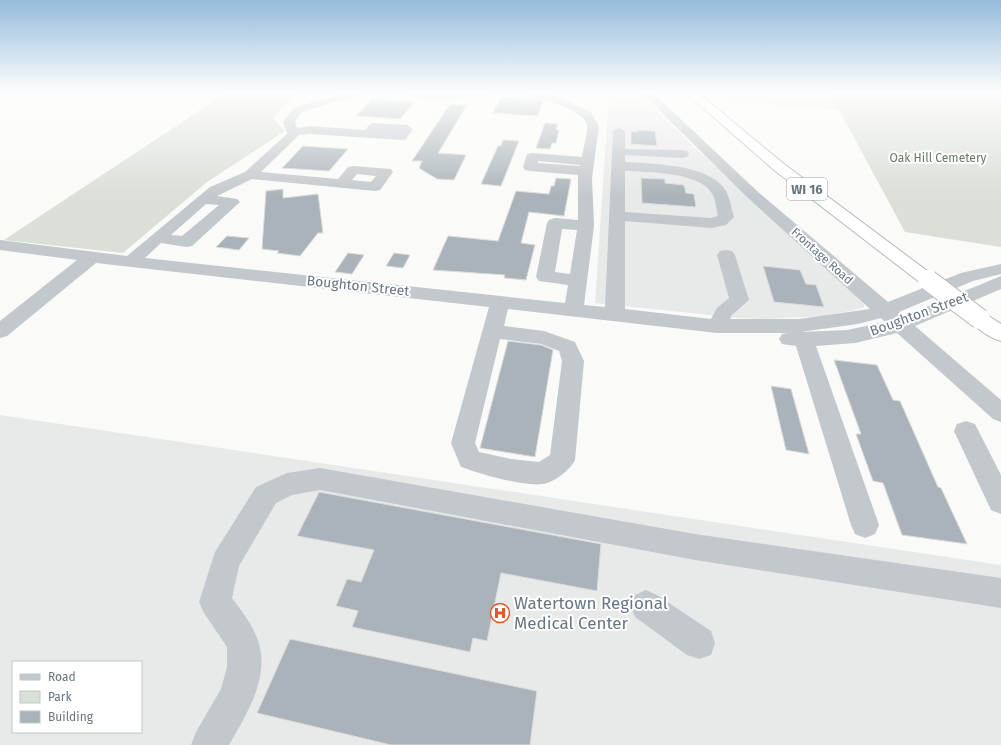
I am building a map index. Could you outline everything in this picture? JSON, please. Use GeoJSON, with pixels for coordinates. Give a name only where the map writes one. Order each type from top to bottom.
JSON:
{"type":"FeatureCollection","features":[{"type":"Feature","properties":{"kind":"highway","name":"WI 16"},"geometry":{"type":"LineString","coordinates":[[732,128],[779,167],[1001,334]]}},
{"type":"Feature","properties":{"kind":"street"},"geometry":{"type":"LineString","coordinates":[[131,261],[203,198],[215,190],[250,175],[293,134],[291,128]]}},
{"type":"Feature","properties":{"kind":"street"},"geometry":{"type":"LineString","coordinates":[[574,309],[586,226],[587,166],[592,128]]}},
{"type":"Feature","properties":{"kind":"street","name":"Frontage Road"},"geometry":{"type":"LineString","coordinates":[[683,128],[752,194],[1001,413]]}},
{"type":"Feature","properties":{"kind":"street"},"geometry":{"type":"LineString","coordinates":[[292,132],[310,130],[368,134]]}},
{"type":"Feature","properties":{"kind":"street"},"geometry":{"type":"LineString","coordinates":[[615,313],[619,131]]}},
{"type":"Feature","properties":{"kind":"street"},"geometry":{"type":"LineString","coordinates":[[618,159],[682,154]]}},
{"type":"Feature","properties":{"kind":"street"},"geometry":{"type":"LineString","coordinates":[[617,216],[712,223],[720,222],[726,217],[719,191],[714,186],[702,179],[680,171],[618,159]]}},
{"type":"Feature","properties":{"kind":"street"},"geometry":{"type":"LineString","coordinates":[[250,175],[342,183]]}},
{"type":"Feature","properties":{"kind":"street"},"geometry":{"type":"LineString","coordinates":[[158,238],[186,242],[232,202],[203,198]]}},
{"type":"Feature","properties":{"kind":"street"},"geometry":{"type":"LineString","coordinates":[[578,280],[545,277],[555,223],[586,226]]}},
{"type":"Feature","properties":{"kind":"street","name":"Boughton Street"},"geometry":{"type":"LineString","coordinates":[[0,245],[92,257],[615,313],[717,326],[770,338],[804,340],[856,336],[967,278],[1001,269]]}},
{"type":"Feature","properties":{"kind":"street"},"geometry":{"type":"LineString","coordinates":[[717,326],[724,312],[739,300],[726,255]]}},
{"type":"Feature","properties":{"kind":"street"},"geometry":{"type":"LineString","coordinates":[[0,331],[92,257]]}},
{"type":"Feature","properties":{"kind":"street","name":"Boughton Street"},"geometry":{"type":"LineString","coordinates":[[717,326],[776,327],[820,324],[858,318],[892,318],[1001,282]]}},
{"type":"Feature","properties":{"kind":"street"},"geometry":{"type":"LineString","coordinates":[[492,331],[544,338],[568,346],[573,361],[562,460],[543,473],[511,470],[470,460],[463,443],[492,331],[500,301]]}},
{"type":"Feature","properties":{"kind":"street"},"geometry":{"type":"LineString","coordinates":[[804,340],[865,526]]}},
{"type":"Feature","properties":{"kind":"street"},"geometry":{"type":"LineString","coordinates":[[966,431],[1001,502]]}},
{"type":"Feature","properties":{"kind":"street"},"geometry":{"type":"LineString","coordinates":[[209,745],[240,687],[245,654],[235,628],[215,602],[225,562],[266,495],[287,484],[320,479],[695,547],[1001,592]]}},
{"type":"Feature","properties":{"kind":"street"},"geometry":{"type":"LineString","coordinates":[[646,606],[700,643]]}},
{"type":"Feature","properties":{"kind":"shaded area"},"geometry":{"type":"Polygon","coordinates":[[[607,128],[675,128],[831,271],[864,304],[864,307],[823,316],[767,319],[738,318],[595,303],[607,128]]]}},
{"type":"Feature","properties":{"kind":"shaded area","name":"Watertown Regional Medical Center"},"geometry":{"type":"Polygon","coordinates":[[[0,415],[1001,565],[1001,745],[0,745],[0,415]]]}},
{"type":"Feature","properties":{"kind":"green space"},"geometry":{"type":"Polygon","coordinates":[[[173,128],[282,128],[285,131],[207,182],[123,253],[4,240],[173,128]]]}},
{"type":"Feature","properties":{"kind":"green space","name":"Oak Hill Cemetery"},"geometry":{"type":"Polygon","coordinates":[[[849,128],[1001,128],[1001,247],[905,232],[849,128]]]}},
{"type":"Feature","properties":{"kind":"building"},"geometry":{"type":"Polygon","coordinates":[[[434,128],[453,128],[438,153],[466,155],[454,180],[437,179],[419,168],[422,161],[412,161],[434,128]]]}},
{"type":"Feature","properties":{"kind":"building"},"geometry":{"type":"Polygon","coordinates":[[[543,128],[556,128],[556,129],[559,130],[556,143],[552,143],[550,149],[536,148],[543,128]]]}},
{"type":"Feature","properties":{"kind":"building"},"geometry":{"type":"Polygon","coordinates":[[[638,130],[655,131],[657,146],[631,144],[631,131],[638,132],[638,130]]]}},
{"type":"Feature","properties":{"kind":"building"},"geometry":{"type":"Polygon","coordinates":[[[503,140],[519,141],[501,186],[481,184],[498,146],[501,146],[503,140]]]}},
{"type":"Feature","properties":{"kind":"building"},"geometry":{"type":"Polygon","coordinates":[[[303,146],[348,149],[329,171],[282,168],[303,146]]]}},
{"type":"Feature","properties":{"kind":"building"},"geometry":{"type":"Polygon","coordinates":[[[556,178],[571,179],[564,216],[529,212],[521,243],[535,245],[526,280],[504,278],[505,275],[433,270],[448,236],[498,241],[516,191],[549,194],[551,186],[554,186],[556,178]]]}},
{"type":"Feature","properties":{"kind":"building"},"geometry":{"type":"Polygon","coordinates":[[[641,178],[665,179],[665,183],[684,185],[686,193],[694,194],[696,207],[642,203],[641,178]]]}},
{"type":"Feature","properties":{"kind":"building"},"geometry":{"type":"Polygon","coordinates":[[[283,189],[283,198],[318,194],[323,233],[318,233],[300,256],[277,253],[279,251],[262,249],[266,191],[283,189]]]}},
{"type":"Feature","properties":{"kind":"building"},"geometry":{"type":"Polygon","coordinates":[[[227,236],[249,238],[239,250],[216,247],[227,236]]]}},
{"type":"Feature","properties":{"kind":"building"},"geometry":{"type":"Polygon","coordinates":[[[348,253],[364,255],[352,274],[335,272],[348,253]]]}},
{"type":"Feature","properties":{"kind":"building"},"geometry":{"type":"Polygon","coordinates":[[[394,253],[410,255],[403,268],[386,266],[394,253]]]}},
{"type":"Feature","properties":{"kind":"building"},"geometry":{"type":"Polygon","coordinates":[[[763,266],[800,270],[806,284],[816,285],[824,307],[774,302],[763,266]]]}},
{"type":"Feature","properties":{"kind":"building"},"geometry":{"type":"Polygon","coordinates":[[[508,341],[541,345],[553,350],[535,457],[480,448],[508,341]]]}},
{"type":"Feature","properties":{"kind":"building"},"geometry":{"type":"Polygon","coordinates":[[[834,360],[877,365],[893,400],[900,401],[938,487],[941,488],[967,544],[902,535],[883,483],[873,481],[856,434],[861,434],[834,360]]]}},
{"type":"Feature","properties":{"kind":"building"},"geometry":{"type":"Polygon","coordinates":[[[771,386],[791,389],[809,454],[786,450],[771,386]]]}},
{"type":"Feature","properties":{"kind":"building"},"geometry":{"type":"Polygon","coordinates":[[[319,492],[601,544],[597,591],[501,573],[487,641],[473,638],[470,652],[352,627],[358,611],[336,606],[347,579],[361,582],[374,550],[297,536],[319,492]]]}},
{"type":"Feature","properties":{"kind":"building"},"geometry":{"type":"Polygon","coordinates":[[[290,639],[537,691],[530,745],[391,745],[257,713],[290,639]]]}},
{"type":"Feature","properties":{"kind":"place","name":"Watertown Regional Medical Center"},"geometry":{"type":"Point","coordinates":[500,613]}}]}
